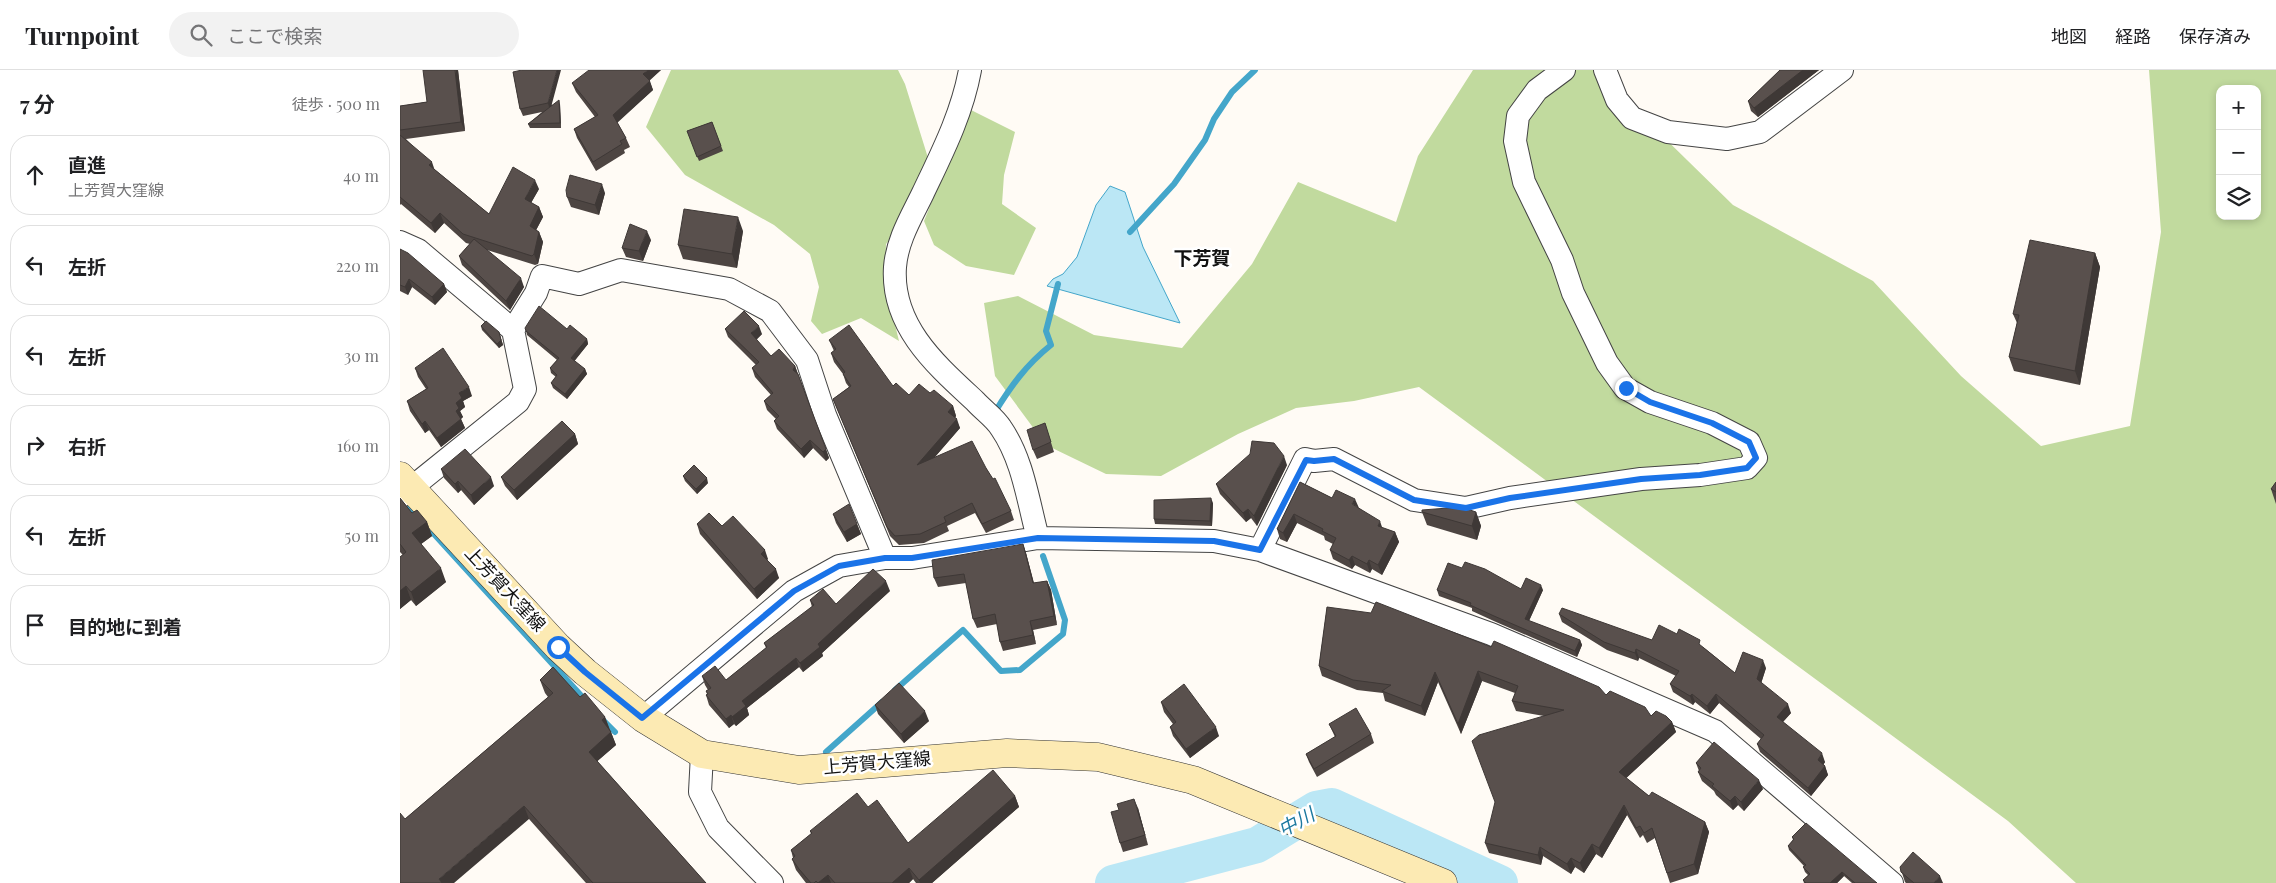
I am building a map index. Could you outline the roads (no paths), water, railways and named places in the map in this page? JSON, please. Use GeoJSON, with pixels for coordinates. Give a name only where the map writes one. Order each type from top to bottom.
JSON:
{"type":"FeatureCollection","features":[{"type":"Feature","properties":{"kind":"main road","name":"上芳賀大窪線"},"geometry":{"type":"LineString","coordinates":[[404,487],[558,647],[585,672],[642,718],[702,754],[800,770],[1007,753],[1098,757],[1193,780],[1327,837],[1443,883]]}},
{"type":"Feature","properties":{"kind":"street"},"geometry":{"type":"LineString","coordinates":[[970,70],[966,89],[950,136],[900,242],[895,267],[897,292],[904,319],[930,359],[1000,426],[1011,444],[1018,460],[1038,538]]}},
{"type":"Feature","properties":{"kind":"street"},"geometry":{"type":"LineString","coordinates":[[1260,550],[1306,460],[1334,459],[1414,500],[1466,508],[1510,498],[1641,479],[1700,475],[1747,468],[1756,458],[1749,442],[1712,423],[1650,402],[1626,388],[1607,363],[1573,293],[1562,260],[1524,182],[1515,142],[1518,116],[1537,90],[1564,70]]}},
{"type":"Feature","properties":{"kind":"street"},"geometry":{"type":"LineString","coordinates":[[1605,70],[1617,100],[1632,118],[1668,132],[1727,139],[1760,132],[1842,70]]}},
{"type":"Feature","properties":{"kind":"street"},"geometry":{"type":"LineString","coordinates":[[400,242],[418,250],[513,330],[525,389],[518,402],[404,487]]}},
{"type":"Feature","properties":{"kind":"street"},"geometry":{"type":"LineString","coordinates":[[513,330],[536,293],[542,276],[579,284],[621,270],[729,289],[770,311],[807,360],[825,415],[885,558]]}},
{"type":"Feature","properties":{"kind":"street"},"geometry":{"type":"LineString","coordinates":[[642,718],[794,591],[839,566],[885,558],[912,558],[1038,538],[1214,541],[1260,550],[1491,634],[1715,732],[1892,883]]}},
{"type":"Feature","properties":{"kind":"street"},"geometry":{"type":"LineString","coordinates":[[702,754],[700,792],[718,828],[772,883]]}},
{"type":"Feature","properties":{"kind":"water"},"geometry":{"type":"Polygon","coordinates":[[[1110,186],[1125,192],[1143,247],[1180,323],[1047,286],[1053,279],[1063,274],[1077,257],[1096,205],[1110,186]]]}},
{"type":"Feature","properties":{"kind":"waterway"},"geometry":{"type":"LineString","coordinates":[[1130,232],[1174,184],[1205,140],[1214,119],[1232,92],[1255,70]]}},
{"type":"Feature","properties":{"kind":"waterway"},"geometry":{"type":"LineString","coordinates":[[995,412],[1020,376],[1051,345],[1046,331],[1058,284]]}},
{"type":"Feature","properties":{"kind":"waterway"},"geometry":{"type":"LineString","coordinates":[[403,500],[587,702]]}},
{"type":"Feature","properties":{"kind":"waterway"},"geometry":{"type":"LineString","coordinates":[[895,690],[963,630],[1001,671],[1020,670],[1063,634],[1065,620],[1043,556]]}},
{"type":"Feature","properties":{"kind":"waterway"},"geometry":{"type":"LineString","coordinates":[[826,752],[882,702]]}},
{"type":"Feature","properties":{"kind":"waterway"},"geometry":{"type":"LineString","coordinates":[[602,719],[615,732]]}},
{"type":"Feature","properties":{"kind":"waterway","name":"中川"},"geometry":{"type":"LineString","coordinates":[[1113,883],[1257,845],[1316,809],[1332,806],[1500,883]]}},
{"type":"Feature","properties":{"kind":"district","name":"下芳賀"},"geometry":{"type":"Point","coordinates":[1202,258]}}]}
